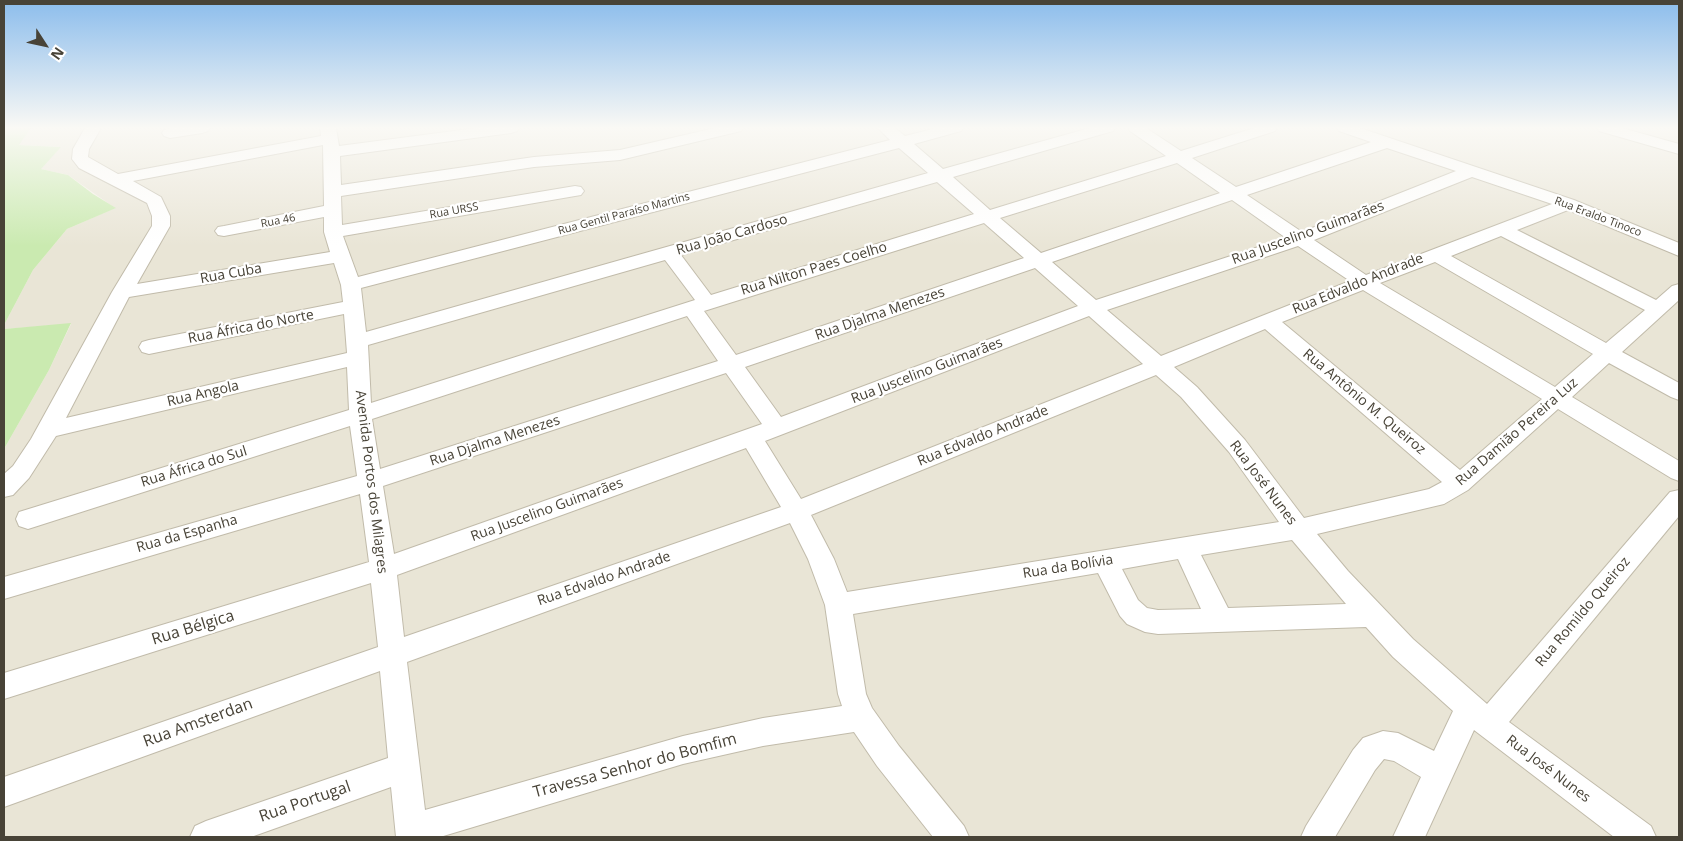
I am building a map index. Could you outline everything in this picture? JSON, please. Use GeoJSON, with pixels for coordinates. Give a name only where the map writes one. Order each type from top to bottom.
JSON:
{"type":"FeatureCollection","features":[{"type":"Feature","properties":{"kind":"street"},"geometry":{"type":"LineString","coordinates":[[4,488],[30,461],[122,292],[161,226],[161,216],[155,201],[118,179],[92,167]]}},
{"type":"Feature","properties":{"kind":"street"},"geometry":{"type":"LineString","coordinates":[[118,179],[182,167]]}},
{"type":"Feature","properties":{"kind":"street","name":"Avenida Portos dos Milagres"},"geometry":{"type":"LineString","coordinates":[[331,167],[333,211],[340,256],[352,295],[360,415],[383,569],[412,834]]}},
{"type":"Feature","properties":{"kind":"street"},"geometry":{"type":"LineString","coordinates":[[333,211],[512,167]]}},
{"type":"Feature","properties":{"kind":"street","name":"Rua Gentil Paraíso Martins"},"geometry":{"type":"LineString","coordinates":[[352,295],[785,167]]}},
{"type":"Feature","properties":{"kind":"street","name":"Rua José Nunes"},"geometry":{"type":"LineString","coordinates":[[932,167],[1160,365],[1209,413],[1237,446],[1298,529],[1371,616],[1403,648],[1478,716],[1633,835]]}},
{"type":"Feature","properties":{"kind":"street","name":"Rua João Cardoso"},"geometry":{"type":"LineString","coordinates":[[357,349],[668,252],[972,167]]}},
{"type":"Feature","properties":{"kind":"street","name":"Rua Nilton Paes Coelho"},"geometry":{"type":"LineString","coordinates":[[360,415],[700,305],[986,215],[1146,167]]}},
{"type":"Feature","properties":{"kind":"street"},"geometry":{"type":"LineString","coordinates":[[1195,167],[1364,282],[1679,472]]}},
{"type":"Feature","properties":{"kind":"street","name":"Rua Djalma Menezes"},"geometry":{"type":"LineString","coordinates":[[371,481],[731,364],[1313,167]]}},
{"type":"Feature","properties":{"kind":"street","name":"Rua Eraldo Tinoco"},"geometry":{"type":"LineString","coordinates":[[1460,167],[1568,204],[1679,250]]}},
{"type":"Feature","properties":{"kind":"street","name":"Rua Juscelino Guimarães"},"geometry":{"type":"LineString","coordinates":[[383,569],[752,437],[1092,308],[1300,239],[1471,171]]}},
{"type":"Feature","properties":{"kind":"street","name":"Rua URSS"},"geometry":{"type":"LineString","coordinates":[[333,211],[575,191]]}},
{"type":"Feature","properties":{"kind":"street","name":"Rua Edvaldo Andrade"},"geometry":{"type":"LineString","coordinates":[[392,653],[796,511],[1267,320],[1568,204]]}},
{"type":"Feature","properties":{"kind":"street","name":"Rua 46"},"geometry":{"type":"LineString","coordinates":[[224,231],[333,211]]}},
{"type":"Feature","properties":{"kind":"street"},"geometry":{"type":"LineString","coordinates":[[1501,229],[1658,308]]}},
{"type":"Feature","properties":{"kind":"street"},"geometry":{"type":"LineString","coordinates":[[668,252],[700,305],[731,364],[776,428]]}},
{"type":"Feature","properties":{"kind":"street"},"geometry":{"type":"LineString","coordinates":[[1435,254],[1679,392]]}},
{"type":"Feature","properties":{"kind":"street","name":"Rua Cuba"},"geometry":{"type":"LineString","coordinates":[[122,292],[340,256]]}},
{"type":"Feature","properties":{"kind":"street","name":"Rua Damião Pereira Luz"},"geometry":{"type":"LineString","coordinates":[[1298,529],[1436,497],[1460,484],[1679,290]]}},
{"type":"Feature","properties":{"kind":"street","name":"Rua África do Norte"},"geometry":{"type":"LineString","coordinates":[[149,347],[352,295]]}},
{"type":"Feature","properties":{"kind":"street","name":"Rua Antônio M. Queiroz"},"geometry":{"type":"LineString","coordinates":[[1267,320],[1460,484]]}},
{"type":"Feature","properties":{"kind":"street","name":"Rua Angola"},"geometry":{"type":"LineString","coordinates":[[48,430],[357,349]]}},
{"type":"Feature","properties":{"kind":"street","name":"Rua África do Sul"},"geometry":{"type":"LineString","coordinates":[[28,519],[360,415]]}},
{"type":"Feature","properties":{"kind":"street"},"geometry":{"type":"LineString","coordinates":[[752,437],[796,511],[821,559],[838,605],[852,694],[861,717],[888,756],[953,837]]}},
{"type":"Feature","properties":{"kind":"street","name":"Rua da Espanha"},"geometry":{"type":"LineString","coordinates":[[4,588],[371,481]]}},
{"type":"Feature","properties":{"kind":"street","name":"Rua Romildo Queiroz"},"geometry":{"type":"LineString","coordinates":[[1409,837],[1440,770],[1478,716],[1679,500]]}},
{"type":"Feature","properties":{"kind":"street","name":"Rua da Bolívia"},"geometry":{"type":"LineString","coordinates":[[838,605],[1298,529]]}},
{"type":"Feature","properties":{"kind":"street"},"geometry":{"type":"LineString","coordinates":[[1185,548],[1220,620]]}},
{"type":"Feature","properties":{"kind":"street"},"geometry":{"type":"LineString","coordinates":[[1105,561],[1121,596],[1129,608],[1140,618],[1158,622],[1371,616]]}},
{"type":"Feature","properties":{"kind":"street","name":"Rua Bélgica"},"geometry":{"type":"LineString","coordinates":[[4,686],[383,569]]}},
{"type":"Feature","properties":{"kind":"street","name":"Rua Amsterdan"},"geometry":{"type":"LineString","coordinates":[[4,792],[392,653]]}},
{"type":"Feature","properties":{"kind":"street","name":"Travessa Senhor do Bomfim"},"geometry":{"type":"LineString","coordinates":[[412,834],[621,767],[683,750],[763,732],[861,717]]}},
{"type":"Feature","properties":{"kind":"street"},"geometry":{"type":"LineString","coordinates":[[1317,837],[1364,760],[1374,748],[1384,744],[1398,747],[1440,770]]}},
{"type":"Feature","properties":{"kind":"street","name":"Rua Portugal"},"geometry":{"type":"LineString","coordinates":[[206,837],[404,768]]}},
{"type":"Feature","properties":{"kind":"shaded area"},"geometry":{"type":"Polygon","coordinates":[[[42,167],[1679,167],[1679,837],[4,837],[4,449],[49,370],[71,324],[4,329],[4,325],[33,270],[67,229],[115,208],[68,175],[40,169],[42,167]]]}},
{"type":"Feature","properties":{"kind":"green space"},"geometry":{"type":"Polygon","coordinates":[[[4,167],[43,167],[41,169],[68,175],[116,208],[67,229],[33,270],[4,325],[4,167]]]}},
{"type":"Feature","properties":{"kind":"green space"},"geometry":{"type":"Polygon","coordinates":[[[71,323],[49,370],[4,449],[4,329],[71,323]]]}}]}
